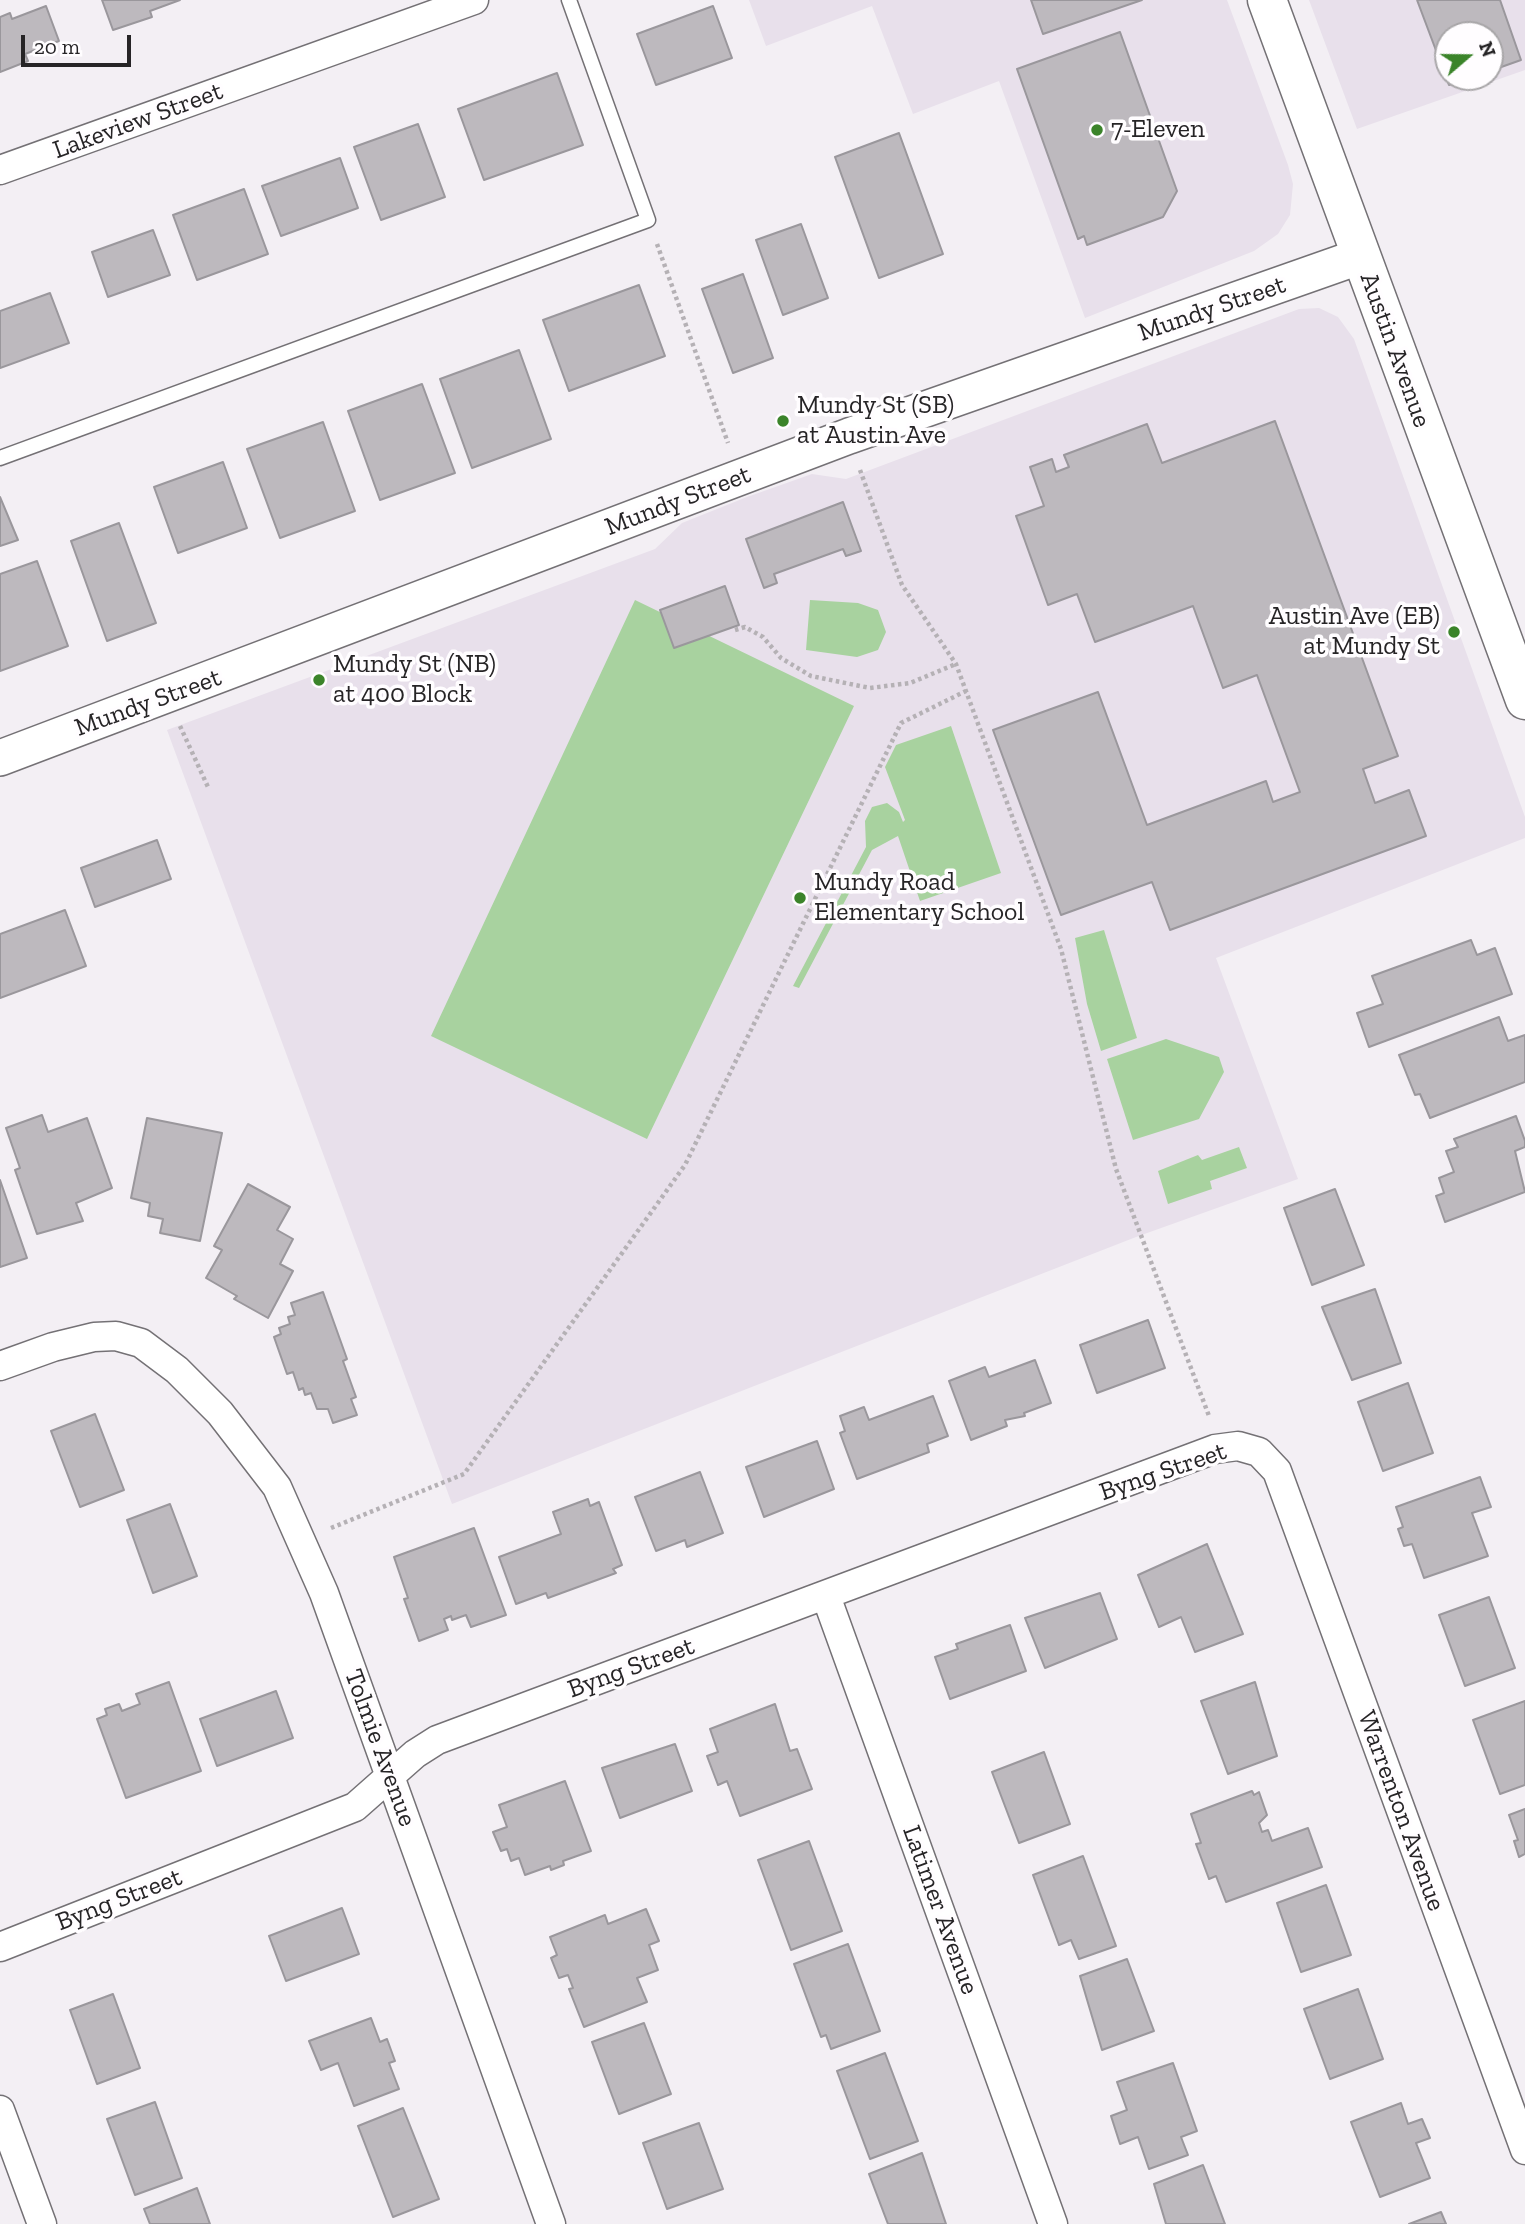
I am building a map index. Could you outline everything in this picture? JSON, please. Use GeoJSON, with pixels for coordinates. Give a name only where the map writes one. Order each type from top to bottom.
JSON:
{"type":"FeatureCollection","features":[{"type":"Feature","properties":{"kind":"main road","name":"Austin Avenue"},"geometry":{"type":"LineString","coordinates":[[1267,0],[1525,700]]}},
{"type":"Feature","properties":{"kind":"street","name":"Lakeview Street"},"geometry":{"type":"LineString","coordinates":[[0,170],[474,0]]}},
{"type":"Feature","properties":{"kind":"street","name":"Mundy Street"},"geometry":{"type":"LineString","coordinates":[[0,758],[849,436],[1361,256]]}},
{"type":"Feature","properties":{"kind":"street","name":"Tolmie Avenue"},"geometry":{"type":"LineString","coordinates":[[0,1366],[75,1340],[116,1336],[141,1343],[177,1370],[220,1413],[277,1487],[304,1544],[391,1776],[551,2224]]}},
{"type":"Feature","properties":{"kind":"street","name":"Byng Street"},"geometry":{"type":"LineString","coordinates":[[0,1947],[355,1807],[437,1740],[1215,1450],[1248,1448],[1268,1460],[1277,1471]]}},
{"type":"Feature","properties":{"kind":"street","name":"Warrenton Avenue"},"geometry":{"type":"LineString","coordinates":[[1277,1471],[1525,2150]]}},
{"type":"Feature","properties":{"kind":"street","name":"Latimer Avenue"},"geometry":{"type":"LineString","coordinates":[[826,1595],[1054,2224]]}},
{"type":"Feature","properties":{"kind":"street"},"geometry":{"type":"LineString","coordinates":[[0,2110],[42,2224]]}},
{"type":"Feature","properties":{"kind":"lane"},"geometry":{"type":"LineString","coordinates":[[0,457],[648,220],[569,0]]}},
{"type":"Feature","properties":{"kind":"path"},"geometry":{"type":"LineString","coordinates":[[648,220],[730,449]]}},
{"type":"Feature","properties":{"kind":"path"},"geometry":{"type":"LineString","coordinates":[[866,485],[902,585],[956,664],[966,691],[1061,949],[1116,1169],[1211,1420]]}},
{"type":"Feature","properties":{"kind":"path"},"geometry":{"type":"LineString","coordinates":[[734,630],[745,627],[754,632],[781,658],[811,676],[870,688],[910,683],[956,664]]}},
{"type":"Feature","properties":{"kind":"path"},"geometry":{"type":"LineString","coordinates":[[323,1532],[464,1474],[685,1165],[901,723],[966,691]]}},
{"type":"Feature","properties":{"kind":"path"},"geometry":{"type":"LineString","coordinates":[[165,697],[208,787]]}},
{"type":"Feature","properties":{"kind":"shaded area"},"geometry":{"type":"Polygon","coordinates":[[[749,0],[1227,0],[1288,165],[1293,184],[1290,215],[1278,234],[1254,251],[1085,318],[999,81],[913,114],[872,6],[766,46],[749,0]]]}},
{"type":"Feature","properties":{"kind":"shaded area"},"geometry":{"type":"Polygon","coordinates":[[[1309,0],[1525,0],[1525,70],[1504,77],[1504,21],[1434,21],[1434,91],[1465,91],[1357,129],[1309,0]]]}},
{"type":"Feature","properties":{"kind":"shaded area","name":"Mundy Road Elementary School"},"geometry":{"type":"Polygon","coordinates":[[[1319,308],[1338,317],[1354,339],[1525,817],[1525,838],[1216,958],[1298,1179],[1136,1237],[452,1504],[167,730],[655,549],[682,523],[747,497],[812,474],[846,479],[1299,309],[1319,308]]]}},
{"type":"Feature","properties":{"kind":"green space"},"geometry":{"type":"Polygon","coordinates":[[[635,600],[854,706],[647,1139],[431,1036],[635,600]]]}},
{"type":"Feature","properties":{"kind":"green space"},"geometry":{"type":"Polygon","coordinates":[[[810,600],[858,603],[878,610],[886,632],[878,650],[857,657],[806,650],[810,600]]]}},
{"type":"Feature","properties":{"kind":"green space"},"geometry":{"type":"Polygon","coordinates":[[[951,726],[1001,873],[920,901],[898,836],[872,850],[799,988],[793,986],[866,847],[865,821],[872,807],[887,803],[899,812],[903,822],[905,820],[885,767],[896,745],[951,726]]]}},
{"type":"Feature","properties":{"kind":"green space"},"geometry":{"type":"Polygon","coordinates":[[[1104,930],[1137,1038],[1101,1051],[1087,1004],[1075,938],[1104,930]]]}},
{"type":"Feature","properties":{"kind":"green space"},"geometry":{"type":"Polygon","coordinates":[[[1166,1039],[1219,1057],[1224,1072],[1199,1119],[1133,1140],[1107,1059],[1166,1039]]]}},
{"type":"Feature","properties":{"kind":"green space"},"geometry":{"type":"Polygon","coordinates":[[[1239,1147],[1247,1168],[1210,1181],[1212,1189],[1168,1204],[1158,1171],[1198,1155],[1202,1160],[1239,1147]]]}},
{"type":"Feature","properties":{"kind":"building"},"geometry":{"type":"Polygon","coordinates":[[[102,0],[180,0],[150,11],[152,17],[113,30],[102,0]]]}},
{"type":"Feature","properties":{"kind":"building"},"geometry":{"type":"Polygon","coordinates":[[[1031,0],[1142,0],[1043,34],[1031,0]]]}},
{"type":"Feature","properties":{"kind":"building"},"geometry":{"type":"Polygon","coordinates":[[[1417,0],[1500,0],[1521,60],[1504,66],[1504,21],[1434,21],[1434,45],[1417,0]]]}},
{"type":"Feature","properties":{"kind":"building"},"geometry":{"type":"Polygon","coordinates":[[[46,6],[59,41],[25,54],[28,61],[0,72],[0,17],[10,13],[12,19],[46,6]]]}},
{"type":"Feature","properties":{"kind":"building"},"geometry":{"type":"Polygon","coordinates":[[[713,6],[732,58],[656,85],[637,34],[713,6]]]}},
{"type":"Feature","properties":{"kind":"building","name":"7-Eleven"},"geometry":{"type":"Polygon","coordinates":[[[1120,32],[1177,191],[1163,217],[1087,245],[1084,236],[1078,239],[1017,69],[1120,32]]]}},
{"type":"Feature","properties":{"kind":"building"},"geometry":{"type":"Polygon","coordinates":[[[557,73],[583,145],[484,180],[458,109],[557,73]]]}},
{"type":"Feature","properties":{"kind":"building"},"geometry":{"type":"Polygon","coordinates":[[[418,124],[445,197],[381,220],[354,147],[418,124]]]}},
{"type":"Feature","properties":{"kind":"building"},"geometry":{"type":"Polygon","coordinates":[[[899,133],[943,254],[879,278],[835,157],[899,133]]]}},
{"type":"Feature","properties":{"kind":"building"},"geometry":{"type":"Polygon","coordinates":[[[340,158],[358,208],[281,236],[262,186],[340,158]]]}},
{"type":"Feature","properties":{"kind":"building"},"geometry":{"type":"Polygon","coordinates":[[[244,189],[268,254],[197,280],[173,215],[244,189]]]}},
{"type":"Feature","properties":{"kind":"building"},"geometry":{"type":"Polygon","coordinates":[[[801,224],[828,298],[783,315],[756,240],[801,224]]]}},
{"type":"Feature","properties":{"kind":"building"},"geometry":{"type":"Polygon","coordinates":[[[153,230],[170,275],[108,297],[92,252],[153,230]]]}},
{"type":"Feature","properties":{"kind":"building"},"geometry":{"type":"Polygon","coordinates":[[[743,274],[773,358],[733,373],[702,289],[743,274]]]}},
{"type":"Feature","properties":{"kind":"building"},"geometry":{"type":"Polygon","coordinates":[[[639,285],[665,356],[569,391],[543,320],[639,285]]]}},
{"type":"Feature","properties":{"kind":"building"},"geometry":{"type":"Polygon","coordinates":[[[50,293],[69,343],[0,368],[0,311],[50,293]]]}},
{"type":"Feature","properties":{"kind":"building"},"geometry":{"type":"Polygon","coordinates":[[[519,350],[551,439],[472,468],[440,379],[519,350]]]}},
{"type":"Feature","properties":{"kind":"building"},"geometry":{"type":"Polygon","coordinates":[[[422,384],[455,473],[380,500],[348,411],[422,384]]]}},
{"type":"Feature","properties":{"kind":"building"},"geometry":{"type":"Polygon","coordinates":[[[1275,421],[1398,756],[1363,769],[1375,803],[1409,790],[1426,836],[1170,930],[1152,882],[1061,915],[993,730],[1098,692],[1147,825],[1266,781],[1273,802],[1300,792],[1257,675],[1223,688],[1193,606],[1095,642],[1077,594],[1048,605],[1016,516],[1044,506],[1030,467],[1052,459],[1056,472],[1069,467],[1064,455],[1147,424],[1162,463],[1275,421]]]}},
{"type":"Feature","properties":{"kind":"building"},"geometry":{"type":"Polygon","coordinates":[[[323,422],[355,511],[280,538],[247,449],[323,422]]]}},
{"type":"Feature","properties":{"kind":"building"},"geometry":{"type":"Polygon","coordinates":[[[223,462],[247,528],[178,553],[154,487],[223,462]]]}},
{"type":"Feature","properties":{"kind":"building"},"geometry":{"type":"Polygon","coordinates":[[[0,497],[18,540],[0,546],[0,497]]]}},
{"type":"Feature","properties":{"kind":"building"},"geometry":{"type":"Polygon","coordinates":[[[843,502],[861,551],[846,556],[843,549],[774,574],[777,583],[764,588],[746,539],[843,502]]]}},
{"type":"Feature","properties":{"kind":"building"},"geometry":{"type":"Polygon","coordinates":[[[119,523],[156,623],[107,641],[71,541],[119,523]]]}},
{"type":"Feature","properties":{"kind":"building"},"geometry":{"type":"Polygon","coordinates":[[[37,561],[68,646],[0,671],[0,574],[37,561]]]}},
{"type":"Feature","properties":{"kind":"building"},"geometry":{"type":"Polygon","coordinates":[[[725,586],[739,625],[674,648],[660,610],[725,586]]]}},
{"type":"Feature","properties":{"kind":"building"},"geometry":{"type":"Polygon","coordinates":[[[157,840],[171,879],[95,907],[81,868],[157,840]]]}},
{"type":"Feature","properties":{"kind":"building"},"geometry":{"type":"Polygon","coordinates":[[[65,910],[86,966],[0,998],[0,934],[65,910]]]}},
{"type":"Feature","properties":{"kind":"building"},"geometry":{"type":"Polygon","coordinates":[[[1471,940],[1477,955],[1495,948],[1512,994],[1369,1047],[1357,1013],[1383,1004],[1372,976],[1471,940]]]}},
{"type":"Feature","properties":{"kind":"building"},"geometry":{"type":"Polygon","coordinates":[[[1499,1017],[1508,1041],[1525,1035],[1525,1082],[1430,1118],[1420,1094],[1415,1095],[1399,1055],[1499,1017]]]}},
{"type":"Feature","properties":{"kind":"building"},"geometry":{"type":"Polygon","coordinates":[[[42,1115],[48,1132],[87,1118],[112,1188],[76,1203],[83,1221],[37,1234],[15,1170],[20,1168],[6,1128],[42,1115]]]}},
{"type":"Feature","properties":{"kind":"building"},"geometry":{"type":"Polygon","coordinates":[[[1516,1116],[1525,1141],[1525,1147],[1515,1151],[1525,1192],[1445,1222],[1436,1196],[1444,1193],[1439,1178],[1454,1172],[1446,1151],[1458,1147],[1454,1139],[1516,1116]]]}},
{"type":"Feature","properties":{"kind":"building"},"geometry":{"type":"Polygon","coordinates":[[[147,1118],[222,1133],[200,1241],[160,1233],[163,1219],[148,1216],[150,1203],[131,1198],[147,1118]]]}},
{"type":"Feature","properties":{"kind":"building"},"geometry":{"type":"Polygon","coordinates":[[[0,1180],[27,1258],[0,1267],[0,1180]]]}},
{"type":"Feature","properties":{"kind":"building"},"geometry":{"type":"Polygon","coordinates":[[[248,1184],[290,1207],[277,1230],[293,1239],[280,1264],[293,1271],[268,1318],[234,1299],[237,1296],[206,1278],[222,1250],[214,1246],[248,1184]]]}},
{"type":"Feature","properties":{"kind":"building"},"geometry":{"type":"Polygon","coordinates":[[[1335,1189],[1364,1265],[1312,1285],[1284,1208],[1335,1189]]]}},
{"type":"Feature","properties":{"kind":"building"},"geometry":{"type":"Polygon","coordinates":[[[1375,1289],[1401,1363],[1352,1380],[1322,1307],[1375,1289]]]}},
{"type":"Feature","properties":{"kind":"building"},"geometry":{"type":"Polygon","coordinates":[[[323,1292],[347,1359],[343,1361],[356,1397],[351,1399],[357,1415],[333,1423],[328,1409],[317,1409],[311,1393],[305,1395],[303,1388],[299,1390],[293,1372],[287,1374],[274,1337],[281,1334],[279,1328],[290,1324],[288,1317],[295,1315],[291,1303],[323,1292]]]}},
{"type":"Feature","properties":{"kind":"building"},"geometry":{"type":"Polygon","coordinates":[[[1148,1320],[1165,1368],[1097,1393],[1080,1345],[1148,1320]]]}},
{"type":"Feature","properties":{"kind":"building"},"geometry":{"type":"Polygon","coordinates":[[[1035,1360],[1051,1403],[1024,1413],[1025,1416],[1005,1420],[1007,1426],[971,1440],[949,1381],[985,1367],[989,1377],[1035,1360]]]}},
{"type":"Feature","properties":{"kind":"building"},"geometry":{"type":"Polygon","coordinates":[[[1408,1383],[1433,1453],[1383,1471],[1358,1402],[1408,1383]]]}},
{"type":"Feature","properties":{"kind":"building"},"geometry":{"type":"Polygon","coordinates":[[[933,1396],[948,1436],[927,1444],[929,1452],[857,1479],[840,1433],[845,1431],[840,1416],[864,1407],[869,1420],[933,1396]]]}},
{"type":"Feature","properties":{"kind":"building"},"geometry":{"type":"Polygon","coordinates":[[[95,1414],[124,1490],[80,1507],[51,1431],[95,1414]]]}},
{"type":"Feature","properties":{"kind":"building"},"geometry":{"type":"Polygon","coordinates":[[[817,1441],[834,1489],[764,1517],[746,1467],[817,1441]]]}},
{"type":"Feature","properties":{"kind":"building"},"geometry":{"type":"Polygon","coordinates":[[[700,1472],[723,1533],[687,1547],[685,1540],[656,1551],[635,1497],[700,1472]]]}},
{"type":"Feature","properties":{"kind":"building"},"geometry":{"type":"Polygon","coordinates":[[[1480,1477],[1491,1507],[1472,1513],[1488,1556],[1424,1578],[1412,1544],[1404,1546],[1398,1529],[1403,1527],[1396,1507],[1480,1477]]]}},
{"type":"Feature","properties":{"kind":"building"},"geometry":{"type":"Polygon","coordinates":[[[588,1499],[590,1506],[599,1502],[622,1565],[613,1569],[616,1573],[548,1598],[546,1593],[516,1604],[499,1557],[561,1534],[553,1512],[588,1499]]]}},
{"type":"Feature","properties":{"kind":"building"},"geometry":{"type":"Polygon","coordinates":[[[170,1504],[197,1576],[153,1593],[127,1520],[170,1504]]]}},
{"type":"Feature","properties":{"kind":"building"},"geometry":{"type":"Polygon","coordinates":[[[474,1528],[506,1615],[471,1627],[466,1615],[452,1620],[451,1616],[444,1619],[448,1630],[419,1641],[404,1599],[408,1598],[394,1557],[474,1528]]]}},
{"type":"Feature","properties":{"kind":"building"},"geometry":{"type":"Polygon","coordinates":[[[1207,1544],[1243,1634],[1195,1652],[1181,1617],[1159,1627],[1138,1575],[1207,1544]]]}},
{"type":"Feature","properties":{"kind":"building"},"geometry":{"type":"Polygon","coordinates":[[[1100,1593],[1117,1639],[1045,1668],[1025,1618],[1100,1593]]]}},
{"type":"Feature","properties":{"kind":"building"},"geometry":{"type":"Polygon","coordinates":[[[1489,1597],[1515,1668],[1465,1686],[1439,1615],[1489,1597]]]}},
{"type":"Feature","properties":{"kind":"building"},"geometry":{"type":"Polygon","coordinates":[[[1010,1625],[1026,1671],[950,1699],[935,1657],[958,1649],[956,1644],[1010,1625]]]}},
{"type":"Feature","properties":{"kind":"building"},"geometry":{"type":"Polygon","coordinates":[[[169,1682],[201,1771],[126,1798],[97,1719],[107,1715],[105,1709],[119,1704],[122,1711],[140,1704],[136,1694],[169,1682]]]}},
{"type":"Feature","properties":{"kind":"building"},"geometry":{"type":"Polygon","coordinates":[[[1255,1682],[1277,1756],[1228,1774],[1201,1701],[1255,1682]]]}},
{"type":"Feature","properties":{"kind":"building"},"geometry":{"type":"Polygon","coordinates":[[[276,1691],[293,1738],[217,1766],[200,1719],[276,1691]]]}},
{"type":"Feature","properties":{"kind":"building"},"geometry":{"type":"Polygon","coordinates":[[[1525,1701],[1525,1785],[1500,1794],[1473,1720],[1525,1701]]]}},
{"type":"Feature","properties":{"kind":"building"},"geometry":{"type":"Polygon","coordinates":[[[775,1704],[790,1751],[797,1749],[812,1789],[740,1816],[727,1781],[718,1785],[707,1756],[718,1752],[710,1729],[775,1704]]]}},
{"type":"Feature","properties":{"kind":"building"},"geometry":{"type":"Polygon","coordinates":[[[675,1744],[692,1791],[620,1818],[602,1768],[675,1744]]]}},
{"type":"Feature","properties":{"kind":"building"},"geometry":{"type":"Polygon","coordinates":[[[1044,1752],[1070,1824],[1019,1843],[992,1772],[1044,1752]]]}},
{"type":"Feature","properties":{"kind":"building"},"geometry":{"type":"Polygon","coordinates":[[[565,1781],[591,1851],[563,1861],[564,1865],[551,1870],[550,1866],[525,1875],[519,1858],[511,1861],[507,1849],[501,1851],[493,1832],[507,1827],[499,1805],[565,1781]]]}},
{"type":"Feature","properties":{"kind":"building"},"geometry":{"type":"Polygon","coordinates":[[[1252,1791],[1254,1795],[1259,1792],[1267,1815],[1259,1823],[1262,1832],[1268,1830],[1272,1841],[1308,1828],[1322,1867],[1226,1902],[1216,1876],[1209,1879],[1196,1844],[1201,1843],[1191,1814],[1252,1791]]]}},
{"type":"Feature","properties":{"kind":"building"},"geometry":{"type":"Polygon","coordinates":[[[1525,1809],[1525,1854],[1519,1857],[1514,1841],[1518,1840],[1509,1815],[1525,1809]]]}},
{"type":"Feature","properties":{"kind":"building"},"geometry":{"type":"Polygon","coordinates":[[[809,1841],[842,1931],[791,1950],[758,1860],[809,1841]]]}},
{"type":"Feature","properties":{"kind":"building"},"geometry":{"type":"Polygon","coordinates":[[[1083,1856],[1116,1946],[1079,1959],[1071,1940],[1059,1945],[1033,1875],[1083,1856]]]}},
{"type":"Feature","properties":{"kind":"building"},"geometry":{"type":"Polygon","coordinates":[[[1326,1885],[1351,1955],[1301,1972],[1277,1903],[1326,1885]]]}},
{"type":"Feature","properties":{"kind":"building"},"geometry":{"type":"Polygon","coordinates":[[[342,1908],[359,1954],[286,1981],[269,1936],[342,1908]]]}},
{"type":"Feature","properties":{"kind":"building"},"geometry":{"type":"Polygon","coordinates":[[[646,1909],[659,1941],[649,1945],[658,1970],[637,1978],[647,2002],[584,2027],[569,1989],[573,1988],[568,1975],[559,1978],[551,1958],[557,1955],[550,1937],[605,1915],[608,1924],[646,1909]]]}},
{"type":"Feature","properties":{"kind":"building"},"geometry":{"type":"Polygon","coordinates":[[[848,1944],[880,2031],[831,2049],[826,2035],[821,2037],[794,1964],[848,1944]]]}},
{"type":"Feature","properties":{"kind":"building"},"geometry":{"type":"Polygon","coordinates":[[[1127,1959],[1154,2031],[1102,2050],[1080,1976],[1127,1959]]]}},
{"type":"Feature","properties":{"kind":"building"},"geometry":{"type":"Polygon","coordinates":[[[1358,1989],[1383,2059],[1330,2079],[1304,2009],[1358,1989]]]}},
{"type":"Feature","properties":{"kind":"building"},"geometry":{"type":"Polygon","coordinates":[[[113,1994],[140,2068],[97,2084],[70,2010],[113,1994]]]}},
{"type":"Feature","properties":{"kind":"building"},"geometry":{"type":"Polygon","coordinates":[[[371,2018],[380,2042],[387,2039],[395,2061],[389,2063],[399,2089],[354,2106],[338,2063],[321,2070],[309,2041],[371,2018]]]}},
{"type":"Feature","properties":{"kind":"building"},"geometry":{"type":"Polygon","coordinates":[[[644,2023],[671,2094],[619,2114],[592,2042],[644,2023]]]}},
{"type":"Feature","properties":{"kind":"building"},"geometry":{"type":"Polygon","coordinates":[[[885,2053],[918,2141],[870,2159],[837,2071],[885,2053]]]}},
{"type":"Feature","properties":{"kind":"building"},"geometry":{"type":"Polygon","coordinates":[[[1173,2063],[1197,2131],[1181,2137],[1188,2155],[1149,2169],[1138,2137],[1120,2144],[1111,2116],[1127,2110],[1117,2082],[1173,2063]]]}},
{"type":"Feature","properties":{"kind":"building"},"geometry":{"type":"Polygon","coordinates":[[[155,2102],[182,2178],[135,2195],[107,2119],[155,2102]]]}},
{"type":"Feature","properties":{"kind":"building"},"geometry":{"type":"Polygon","coordinates":[[[1401,2103],[1408,2124],[1422,2119],[1430,2138],[1416,2143],[1430,2178],[1380,2197],[1351,2122],[1401,2103]]]}},
{"type":"Feature","properties":{"kind":"building"},"geometry":{"type":"Polygon","coordinates":[[[403,2108],[439,2199],[393,2217],[358,2126],[403,2108]]]}},
{"type":"Feature","properties":{"kind":"building"},"geometry":{"type":"Polygon","coordinates":[[[699,2123],[723,2189],[667,2209],[643,2143],[699,2123]]]}},
{"type":"Feature","properties":{"kind":"building"},"geometry":{"type":"Polygon","coordinates":[[[922,2153],[946,2224],[888,2224],[869,2174],[922,2153]]]}},
{"type":"Feature","properties":{"kind":"building"},"geometry":{"type":"Polygon","coordinates":[[[1203,2165],[1225,2224],[1166,2224],[1154,2184],[1203,2165]]]}},
{"type":"Feature","properties":{"kind":"building"},"geometry":{"type":"Polygon","coordinates":[[[197,2188],[210,2224],[150,2224],[144,2209],[197,2188]]]}},
{"type":"Feature","properties":{"kind":"building"},"geometry":{"type":"Polygon","coordinates":[[[1441,2212],[1446,2224],[1409,2224],[1441,2212]]]}},
{"type":"Feature","properties":{"kind":"place","name":"7-Eleven"},"geometry":{"type":"Point","coordinates":[1097,130]}},
{"type":"Feature","properties":{"kind":"place","name":"Mundy St (SB) at Austin Ave"},"geometry":{"type":"Point","coordinates":[783,421]}},
{"type":"Feature","properties":{"kind":"place","name":"Austin Ave (EB) at Mundy St"},"geometry":{"type":"Point","coordinates":[1454,632]}},
{"type":"Feature","properties":{"kind":"place","name":"Mundy St (NB) at 400 Block"},"geometry":{"type":"Point","coordinates":[319,680]}},
{"type":"Feature","properties":{"kind":"place","name":"Mundy Road Elementary School"},"geometry":{"type":"Point","coordinates":[800,898]}}]}
